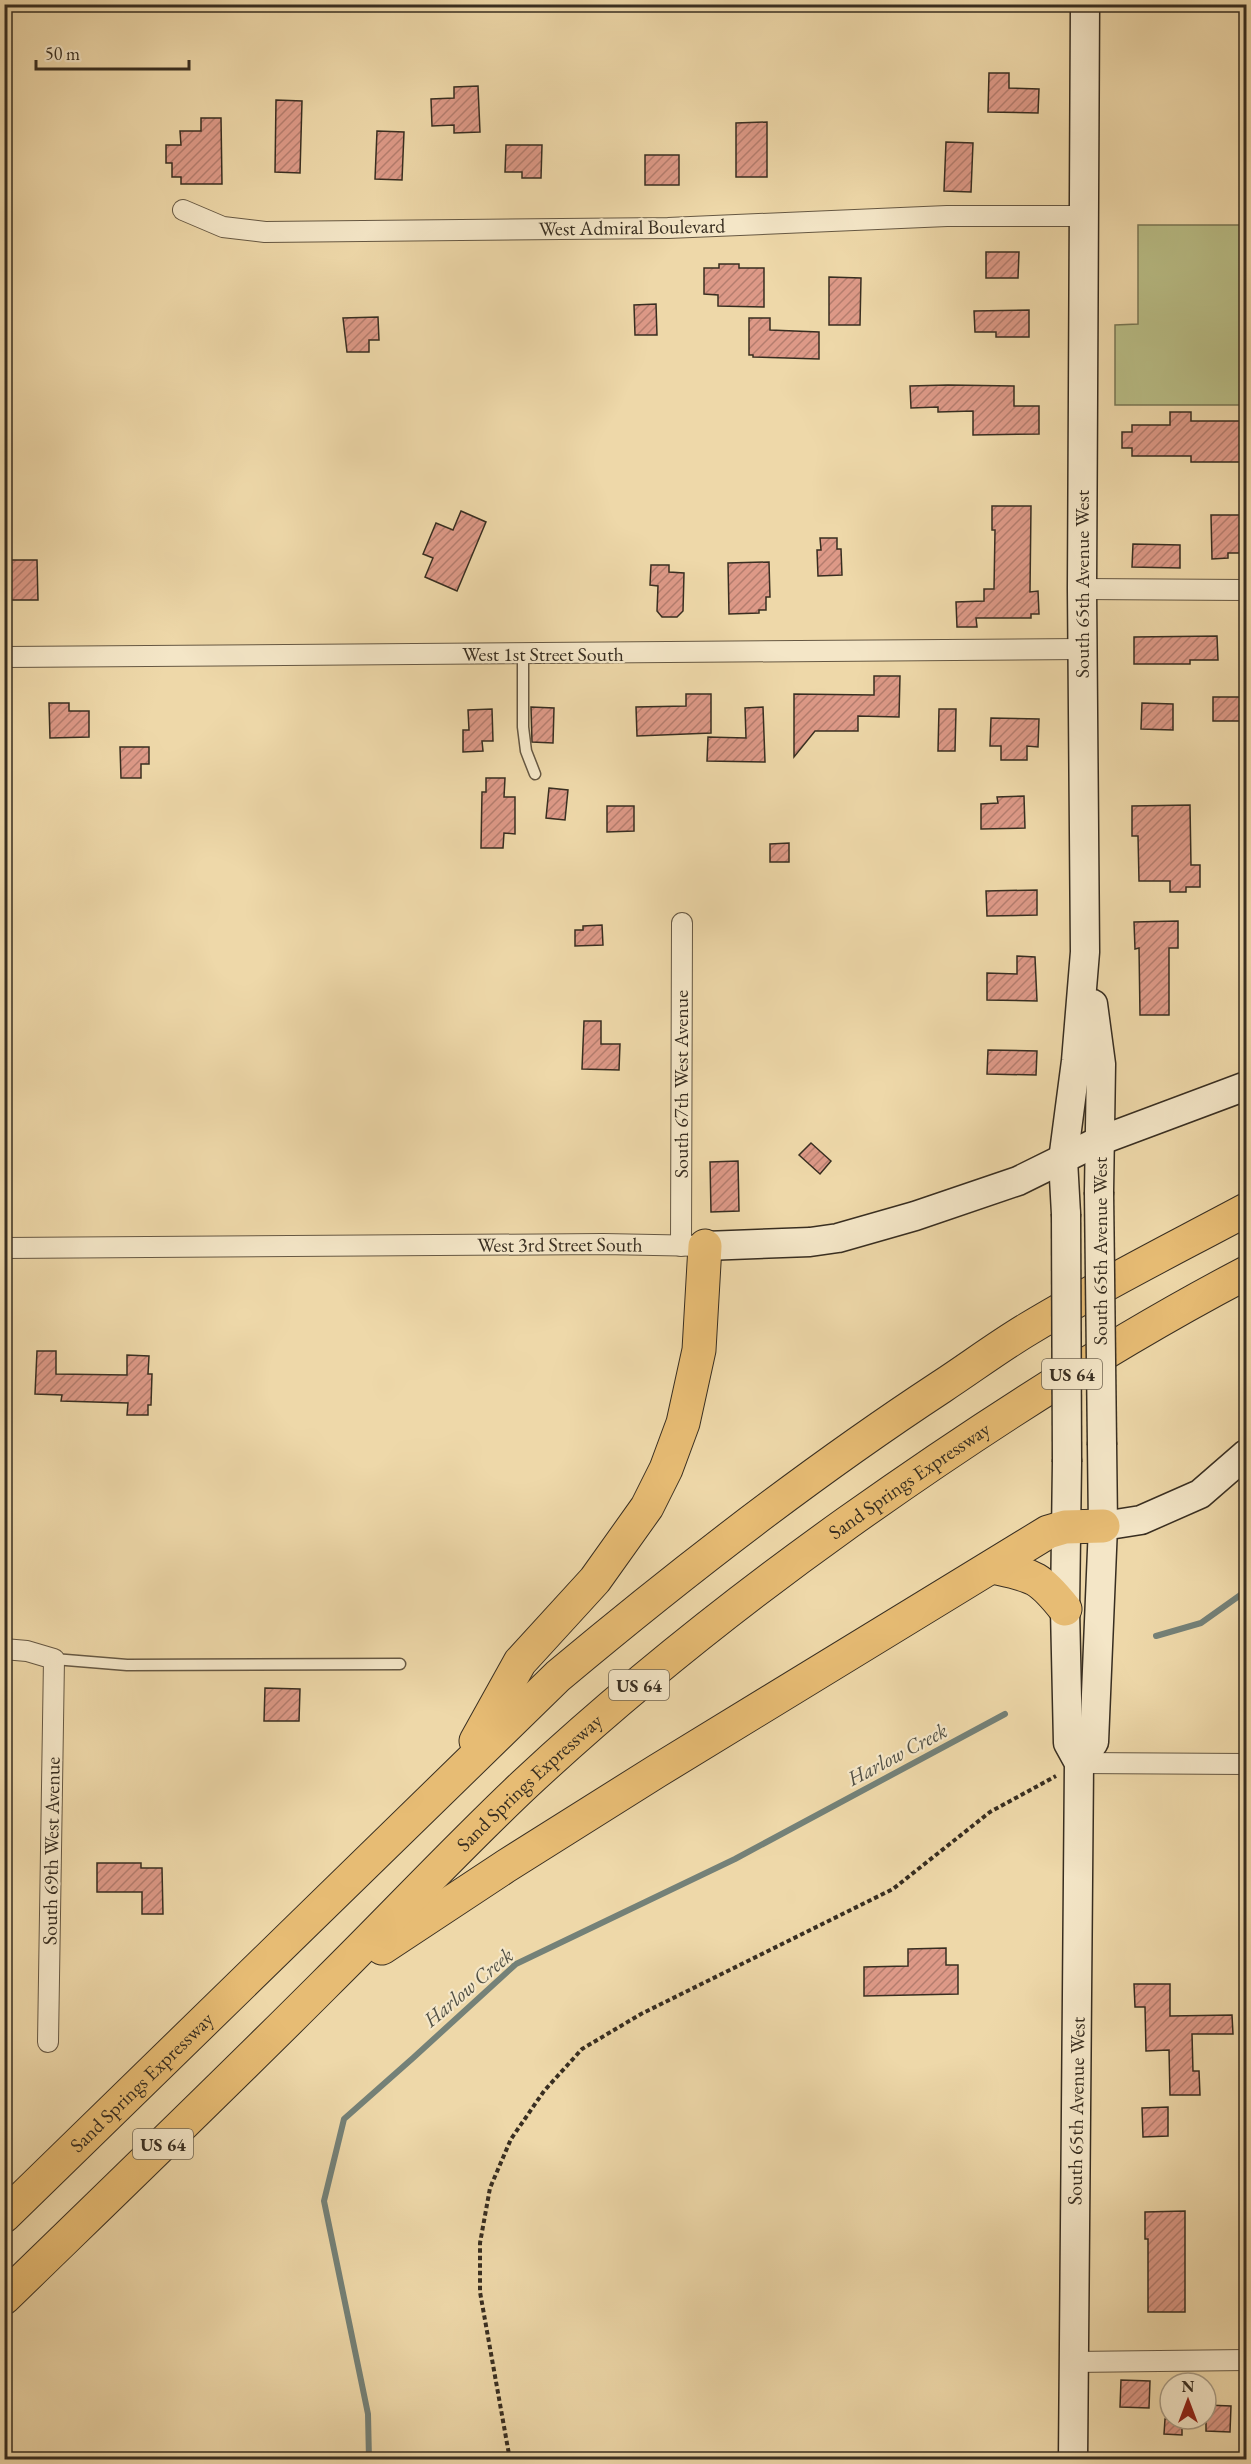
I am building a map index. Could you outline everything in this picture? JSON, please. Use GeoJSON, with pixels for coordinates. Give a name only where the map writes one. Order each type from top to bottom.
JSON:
{"type":"FeatureCollection","features":[{"type":"Feature","properties":{"kind":"highway","name":"Sand Springs Expressway"},"geometry":{"type":"LineString","coordinates":[[4,2216],[558,1676],[637,1609],[753,1518],[849,1448],[1027,1330],[1134,1269],[1246,1210]]}},
{"type":"Feature","properties":{"kind":"highway"},"geometry":{"type":"LineString","coordinates":[[458,1773],[520,1662],[595,1580],[647,1507],[666,1469],[683,1424],[699,1350],[693,1246]]}},
{"type":"Feature","properties":{"kind":"highway","name":"Sand Springs Expressway"},"geometry":{"type":"LineString","coordinates":[[4,2298],[321,1989],[525,1784],[622,1698],[797,1559],[934,1461],[1152,1325],[1246,1273]]}},
{"type":"Feature","properties":{"kind":"highway"},"geometry":{"type":"LineString","coordinates":[[321,1989],[506,1866],[1047,1532],[1065,1527],[1103,1526]]}},
{"type":"Feature","properties":{"kind":"highway"},"geometry":{"type":"LineString","coordinates":[[992,1568],[1024,1574],[1037,1580],[1044,1584],[1065,1609]]}},
{"type":"Feature","properties":{"kind":"street","name":"South 65th Avenue West"},"geometry":{"type":"LineString","coordinates":[[1073,2460],[1079,1764],[1068,1743],[1065,1609],[1066,1214],[1063,1160],[1076,1061],[1085,952],[1082,589],[1085,4]]}},
{"type":"Feature","properties":{"kind":"street","name":"West Admiral Boulevard"},"geometry":{"type":"LineString","coordinates":[[183,210],[223,226],[265,232],[668,228],[947,216],[1084,216]]}},
{"type":"Feature","properties":{"kind":"street"},"geometry":{"type":"LineString","coordinates":[[1082,589],[1246,590]]}},
{"type":"Feature","properties":{"kind":"street","name":"West 1st Street South"},"geometry":{"type":"LineString","coordinates":[[4,657],[523,655],[1082,649]]}},
{"type":"Feature","properties":{"kind":"street","name":"South 67th West Avenue"},"geometry":{"type":"LineString","coordinates":[[682,922],[693,1246]]}},
{"type":"Feature","properties":{"kind":"street","name":"South 65th Avenue West"},"geometry":{"type":"LineString","coordinates":[[1079,1764],[1094,1742],[1103,1526],[1098,1192],[1101,1064],[1085,952]]}},
{"type":"Feature","properties":{"kind":"street","name":"West 3rd Street South"},"geometry":{"type":"LineString","coordinates":[[4,1248],[603,1244],[693,1246],[810,1242],[838,1238],[1018,1181],[1099,1141],[1246,1086]]}},
{"type":"Feature","properties":{"kind":"street"},"geometry":{"type":"LineString","coordinates":[[1103,1526],[1141,1520],[1200,1494],[1246,1454]]}},
{"type":"Feature","properties":{"kind":"street"},"geometry":{"type":"LineString","coordinates":[[4,1649],[27,1651],[54,1659]]}},
{"type":"Feature","properties":{"kind":"street","name":"South 69th West Avenue"},"geometry":{"type":"LineString","coordinates":[[48,2042],[54,1659]]}},
{"type":"Feature","properties":{"kind":"street"},"geometry":{"type":"LineString","coordinates":[[1079,1764],[1246,1764]]}},
{"type":"Feature","properties":{"kind":"street"},"geometry":{"type":"LineString","coordinates":[[1073,2362],[1246,2360]]}},
{"type":"Feature","properties":{"kind":"lane"},"geometry":{"type":"LineString","coordinates":[[523,655],[523,727],[526,751],[535,774]]}},
{"type":"Feature","properties":{"kind":"lane"},"geometry":{"type":"LineString","coordinates":[[54,1659],[127,1665],[400,1664]]}},
{"type":"Feature","properties":{"kind":"path"},"geometry":{"type":"LineString","coordinates":[[510,2460],[480,2292],[480,2243],[490,2188],[510,2139],[544,2091],[582,2049],[641,2014],[893,1889],[990,1812],[1079,1764]]}},
{"type":"Feature","properties":{"kind":"green space"},"geometry":{"type":"Polygon","coordinates":[[[1138,225],[1246,225],[1246,405],[1115,405],[1115,325],[1138,324],[1138,225]]]}},
{"type":"Feature","properties":{"kind":"building"},"geometry":{"type":"Polygon","coordinates":[[[989,73],[1009,73],[1009,88],[1039,89],[1038,113],[988,112],[989,73]]]}},
{"type":"Feature","properties":{"kind":"building"},"geometry":{"type":"Polygon","coordinates":[[[478,86],[480,132],[454,133],[454,125],[432,126],[431,99],[454,98],[454,87],[478,86]]]}},
{"type":"Feature","properties":{"kind":"building"},"geometry":{"type":"Polygon","coordinates":[[[276,100],[302,101],[300,173],[275,172],[276,100]]]}},
{"type":"Feature","properties":{"kind":"building"},"geometry":{"type":"Polygon","coordinates":[[[201,118],[221,118],[222,184],[181,184],[181,177],[172,177],[172,163],[166,163],[166,145],[181,145],[180,131],[201,131],[201,118]]]}},
{"type":"Feature","properties":{"kind":"building"},"geometry":{"type":"Polygon","coordinates":[[[767,122],[767,177],[736,177],[736,123],[767,122]]]}},
{"type":"Feature","properties":{"kind":"building"},"geometry":{"type":"Polygon","coordinates":[[[377,131],[404,132],[402,180],[375,179],[377,131]]]}},
{"type":"Feature","properties":{"kind":"building"},"geometry":{"type":"Polygon","coordinates":[[[946,142],[973,143],[971,192],[944,191],[946,142]]]}},
{"type":"Feature","properties":{"kind":"building"},"geometry":{"type":"Polygon","coordinates":[[[506,145],[542,145],[541,178],[522,178],[522,172],[505,172],[506,145]]]}},
{"type":"Feature","properties":{"kind":"building"},"geometry":{"type":"Polygon","coordinates":[[[645,155],[679,155],[679,185],[645,185],[645,155]]]}},
{"type":"Feature","properties":{"kind":"building"},"geometry":{"type":"Polygon","coordinates":[[[986,252],[1019,252],[1018,278],[986,278],[986,252]]]}},
{"type":"Feature","properties":{"kind":"building"},"geometry":{"type":"Polygon","coordinates":[[[719,264],[739,264],[739,268],[764,268],[764,307],[718,306],[718,295],[704,294],[704,268],[719,268],[719,264]]]}},
{"type":"Feature","properties":{"kind":"building"},"geometry":{"type":"Polygon","coordinates":[[[829,277],[861,278],[860,325],[829,325],[829,277]]]}},
{"type":"Feature","properties":{"kind":"building"},"geometry":{"type":"Polygon","coordinates":[[[656,304],[657,335],[635,335],[634,305],[656,304]]]}},
{"type":"Feature","properties":{"kind":"building"},"geometry":{"type":"Polygon","coordinates":[[[1029,310],[1029,337],[996,337],[996,332],[975,332],[974,311],[1029,310]]]}},
{"type":"Feature","properties":{"kind":"building"},"geometry":{"type":"Polygon","coordinates":[[[378,317],[379,340],[369,340],[369,352],[347,352],[343,318],[378,317]]]}},
{"type":"Feature","properties":{"kind":"building"},"geometry":{"type":"Polygon","coordinates":[[[749,318],[770,318],[770,330],[819,332],[819,359],[749,355],[749,318]]]}},
{"type":"Feature","properties":{"kind":"building"},"geometry":{"type":"Polygon","coordinates":[[[910,386],[1014,386],[1014,406],[1039,406],[1039,434],[973,435],[973,411],[938,412],[938,407],[911,408],[910,386]]]}},
{"type":"Feature","properties":{"kind":"building"},"geometry":{"type":"Polygon","coordinates":[[[1170,412],[1191,412],[1191,421],[1246,421],[1246,462],[1191,462],[1191,456],[1132,456],[1132,448],[1122,448],[1122,432],[1132,432],[1132,425],[1170,425],[1170,412]]]}},
{"type":"Feature","properties":{"kind":"building"},"geometry":{"type":"Polygon","coordinates":[[[992,506],[1031,506],[1030,592],[1038,591],[1039,614],[1031,614],[1031,618],[976,618],[977,627],[957,627],[956,602],[984,601],[984,589],[994,589],[995,530],[992,530],[992,506]]]}},
{"type":"Feature","properties":{"kind":"building"},"geometry":{"type":"Polygon","coordinates":[[[461,511],[486,522],[457,591],[425,577],[433,558],[423,554],[436,523],[453,530],[461,511]]]}},
{"type":"Feature","properties":{"kind":"building"},"geometry":{"type":"Polygon","coordinates":[[[1211,515],[1242,515],[1242,553],[1228,553],[1228,558],[1212,559],[1211,515]]]}},
{"type":"Feature","properties":{"kind":"building"},"geometry":{"type":"Polygon","coordinates":[[[820,538],[837,538],[837,549],[841,549],[842,575],[818,576],[817,550],[821,550],[820,538]]]}},
{"type":"Feature","properties":{"kind":"building"},"geometry":{"type":"Polygon","coordinates":[[[1133,544],[1180,545],[1180,568],[1132,567],[1133,544]]]}},
{"type":"Feature","properties":{"kind":"building"},"geometry":{"type":"Polygon","coordinates":[[[4,560],[37,560],[38,600],[4,600],[4,560]]]}},
{"type":"Feature","properties":{"kind":"building"},"geometry":{"type":"Polygon","coordinates":[[[769,562],[770,597],[766,597],[766,610],[759,610],[759,613],[729,614],[728,563],[769,562]]]}},
{"type":"Feature","properties":{"kind":"building"},"geometry":{"type":"Polygon","coordinates":[[[651,565],[669,565],[669,572],[684,573],[683,611],[677,617],[662,617],[657,611],[658,586],[650,585],[651,565]]]}},
{"type":"Feature","properties":{"kind":"building"},"geometry":{"type":"Polygon","coordinates":[[[1217,636],[1218,660],[1190,660],[1190,664],[1134,664],[1134,637],[1217,636]]]}},
{"type":"Feature","properties":{"kind":"building"},"geometry":{"type":"Polygon","coordinates":[[[874,676],[900,676],[899,717],[858,716],[858,731],[815,731],[794,757],[794,694],[874,695],[874,676]]]}},
{"type":"Feature","properties":{"kind":"building"},"geometry":{"type":"Polygon","coordinates":[[[686,694],[711,694],[711,733],[637,736],[636,707],[686,706],[686,694]]]}},
{"type":"Feature","properties":{"kind":"building"},"geometry":{"type":"Polygon","coordinates":[[[1213,697],[1242,697],[1241,721],[1213,721],[1213,697]]]}},
{"type":"Feature","properties":{"kind":"building"},"geometry":{"type":"Polygon","coordinates":[[[49,703],[69,703],[69,711],[89,711],[89,737],[50,738],[49,703]]]}},
{"type":"Feature","properties":{"kind":"building"},"geometry":{"type":"Polygon","coordinates":[[[1142,703],[1173,704],[1173,730],[1141,729],[1142,703]]]}},
{"type":"Feature","properties":{"kind":"building"},"geometry":{"type":"Polygon","coordinates":[[[531,707],[554,708],[553,743],[532,742],[531,707]]]}},
{"type":"Feature","properties":{"kind":"building"},"geometry":{"type":"Polygon","coordinates":[[[763,707],[765,762],[707,761],[708,737],[746,738],[745,708],[763,707]]]}},
{"type":"Feature","properties":{"kind":"building"},"geometry":{"type":"Polygon","coordinates":[[[492,709],[493,741],[482,741],[483,751],[463,752],[463,730],[469,730],[468,710],[492,709]]]}},
{"type":"Feature","properties":{"kind":"building"},"geometry":{"type":"Polygon","coordinates":[[[939,709],[956,709],[955,751],[938,751],[939,709]]]}},
{"type":"Feature","properties":{"kind":"building"},"geometry":{"type":"Polygon","coordinates":[[[991,718],[1039,719],[1038,747],[1027,746],[1027,760],[1001,760],[1001,746],[990,746],[991,718]]]}},
{"type":"Feature","properties":{"kind":"building"},"geometry":{"type":"Polygon","coordinates":[[[120,747],[149,747],[149,764],[141,764],[141,778],[121,778],[120,747]]]}},
{"type":"Feature","properties":{"kind":"building"},"geometry":{"type":"Polygon","coordinates":[[[486,778],[505,778],[504,797],[515,797],[515,834],[504,833],[503,848],[481,848],[482,792],[486,792],[486,778]]]}},
{"type":"Feature","properties":{"kind":"building"},"geometry":{"type":"Polygon","coordinates":[[[549,788],[568,790],[565,820],[546,818],[549,788]]]}},
{"type":"Feature","properties":{"kind":"building"},"geometry":{"type":"Polygon","coordinates":[[[1024,796],[1025,828],[981,829],[981,804],[998,803],[997,797],[1024,796]]]}},
{"type":"Feature","properties":{"kind":"building"},"geometry":{"type":"Polygon","coordinates":[[[1190,805],[1191,865],[1200,865],[1200,887],[1186,887],[1186,892],[1170,892],[1170,881],[1139,881],[1138,836],[1132,836],[1132,806],[1190,805]]]}},
{"type":"Feature","properties":{"kind":"building"},"geometry":{"type":"Polygon","coordinates":[[[607,806],[634,806],[634,831],[607,832],[607,806]]]}},
{"type":"Feature","properties":{"kind":"building"},"geometry":{"type":"Polygon","coordinates":[[[789,843],[789,862],[770,862],[770,844],[789,843]]]}},
{"type":"Feature","properties":{"kind":"building"},"geometry":{"type":"Polygon","coordinates":[[[1037,890],[1037,915],[987,916],[986,891],[1037,890]]]}},
{"type":"Feature","properties":{"kind":"building"},"geometry":{"type":"Polygon","coordinates":[[[1178,921],[1178,948],[1169,948],[1169,1015],[1140,1015],[1139,948],[1135,949],[1134,922],[1178,921]]]}},
{"type":"Feature","properties":{"kind":"building"},"geometry":{"type":"Polygon","coordinates":[[[602,925],[603,945],[575,946],[575,930],[583,930],[583,926],[602,925]]]}},
{"type":"Feature","properties":{"kind":"building"},"geometry":{"type":"Polygon","coordinates":[[[1017,956],[1035,957],[1037,1001],[987,1000],[987,973],[1017,974],[1017,956]]]}},
{"type":"Feature","properties":{"kind":"building"},"geometry":{"type":"Polygon","coordinates":[[[584,1021],[601,1021],[601,1044],[620,1044],[619,1070],[582,1069],[584,1021]]]}},
{"type":"Feature","properties":{"kind":"building"},"geometry":{"type":"Polygon","coordinates":[[[988,1050],[1037,1051],[1036,1075],[987,1074],[988,1050]]]}},
{"type":"Feature","properties":{"kind":"building"},"geometry":{"type":"Polygon","coordinates":[[[811,1143],[831,1161],[820,1174],[799,1155],[811,1143]]]}},
{"type":"Feature","properties":{"kind":"building"},"geometry":{"type":"Polygon","coordinates":[[[738,1161],[739,1211],[711,1212],[710,1162],[738,1161]]]}},
{"type":"Feature","properties":{"kind":"building"},"geometry":{"type":"Polygon","coordinates":[[[37,1351],[56,1351],[56,1374],[127,1375],[127,1355],[149,1356],[148,1374],[152,1374],[151,1405],[148,1405],[148,1415],[127,1415],[128,1403],[61,1401],[62,1395],[35,1394],[37,1351]]]}},
{"type":"Feature","properties":{"kind":"building"},"geometry":{"type":"Polygon","coordinates":[[[265,1688],[300,1689],[299,1721],[264,1721],[265,1688]]]}},
{"type":"Feature","properties":{"kind":"building"},"geometry":{"type":"Polygon","coordinates":[[[97,1863],[141,1863],[141,1868],[162,1868],[163,1914],[142,1914],[142,1892],[97,1892],[97,1863]]]}},
{"type":"Feature","properties":{"kind":"building"},"geometry":{"type":"Polygon","coordinates":[[[946,1948],[946,1965],[958,1965],[958,1994],[864,1996],[864,1967],[908,1966],[908,1949],[946,1948]]]}},
{"type":"Feature","properties":{"kind":"building"},"geometry":{"type":"Polygon","coordinates":[[[1134,1984],[1170,1984],[1170,2016],[1232,2015],[1233,2034],[1192,2034],[1193,2071],[1199,2071],[1200,2095],[1170,2095],[1169,2050],[1146,2051],[1145,2007],[1135,2007],[1134,1984]]]}},
{"type":"Feature","properties":{"kind":"building"},"geometry":{"type":"Polygon","coordinates":[[[1168,2107],[1168,2136],[1143,2137],[1142,2108],[1168,2107]]]}},
{"type":"Feature","properties":{"kind":"building"},"geometry":{"type":"Polygon","coordinates":[[[1185,2211],[1185,2312],[1148,2312],[1148,2239],[1145,2239],[1145,2212],[1185,2211]]]}},
{"type":"Feature","properties":{"kind":"building"},"geometry":{"type":"Polygon","coordinates":[[[1121,2380],[1150,2381],[1149,2408],[1120,2407],[1121,2380]]]}},
{"type":"Feature","properties":{"kind":"building"},"geometry":{"type":"Polygon","coordinates":[[[1218,2405],[1231,2406],[1230,2432],[1206,2431],[1218,2431],[1218,2405]]]}},
{"type":"Feature","properties":{"kind":"building"},"geometry":{"type":"Polygon","coordinates":[[[1164,2431],[1182,2431],[1182,2435],[1164,2434],[1164,2431]]]}},
{"type":"Feature","properties":{"kind":"waterway","name":"Harlow Creek"},"geometry":{"type":"LineString","coordinates":[[1156,1636],[1201,1623],[1246,1591]]}},
{"type":"Feature","properties":{"kind":"waterway","name":"Harlow Creek"},"geometry":{"type":"LineString","coordinates":[[369,2460],[368,2414],[324,2201],[344,2119],[516,1964],[735,1859],[1005,1714]]}}]}
